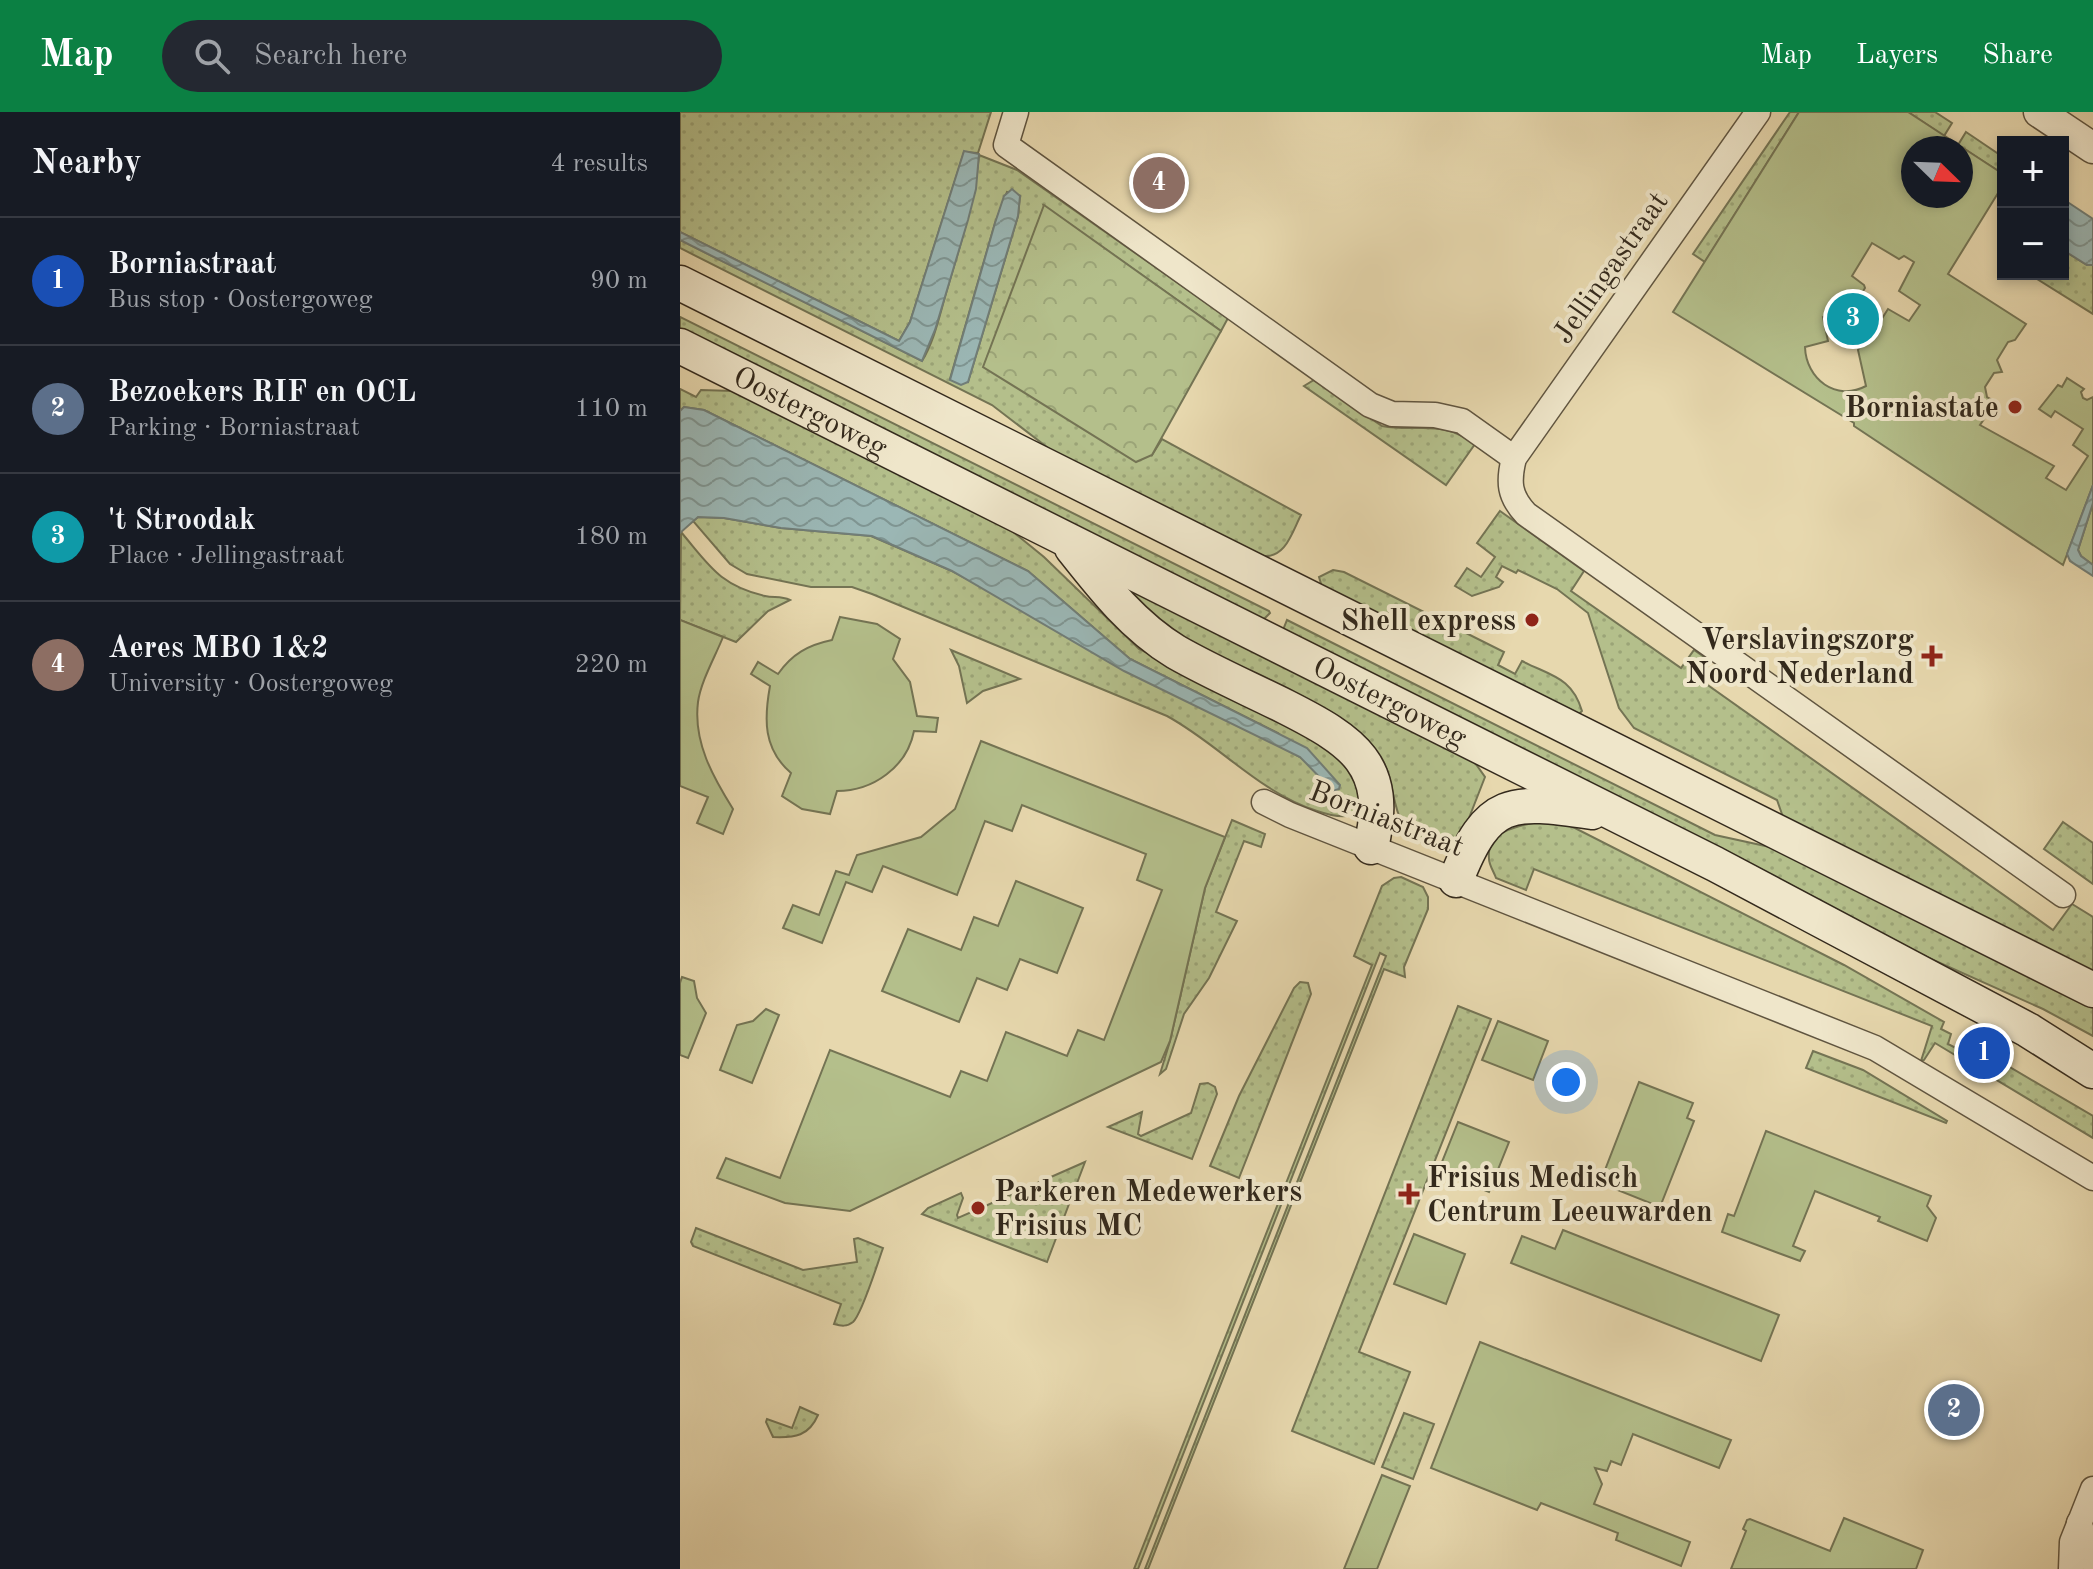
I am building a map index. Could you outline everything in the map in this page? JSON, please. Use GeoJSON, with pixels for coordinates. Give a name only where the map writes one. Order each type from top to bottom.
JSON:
{"type":"FeatureCollection","features":[{"type":"Feature","properties":{"kind":"main road","name":"Oostergoweg"},"geometry":{"type":"LineString","coordinates":[[680,283],[2093,990]]}},
{"type":"Feature","properties":{"kind":"main road","name":"Oostergoweg"},"geometry":{"type":"LineString","coordinates":[[680,346],[1620,816],[2028,1030],[2093,1071]]}},
{"type":"Feature","properties":{"kind":"main road"},"geometry":{"type":"LineString","coordinates":[[1064,539],[1107,593],[1147,632],[1176,651],[1309,719],[1350,745],[1367,769],[1375,789],[1378,819],[1371,847]]}},
{"type":"Feature","properties":{"kind":"main road"},"geometry":{"type":"LineString","coordinates":[[1456,880],[1479,830],[1493,817],[1509,809],[1526,805],[1557,806],[1620,816]]}},
{"type":"Feature","properties":{"kind":"street"},"geometry":{"type":"LineString","coordinates":[[1016,112],[1006,145],[1370,405],[1392,414],[1435,415],[1462,421],[1514,458],[1510,491],[1526,514],[2063,895]]}},
{"type":"Feature","properties":{"kind":"street","name":"Jellingastraat"},"geometry":{"type":"LineString","coordinates":[[1514,458],[1758,112]]}},
{"type":"Feature","properties":{"kind":"street"},"geometry":{"type":"LineString","coordinates":[[2039,112],[2093,148]]}},
{"type":"Feature","properties":{"kind":"street","name":"Borniastraat"},"geometry":{"type":"LineString","coordinates":[[1264,802],[1875,1048],[2093,1178]]}},
{"type":"Feature","properties":{"kind":"street"},"geometry":{"type":"LineString","coordinates":[[2071,1569],[2072,1542],[2093,1489]]}},
{"type":"Feature","properties":{"kind":"street"},"geometry":{"type":"LineString","coordinates":[[2079,1523],[2093,1562]]}},
{"type":"Feature","properties":{"kind":"green space"},"geometry":{"type":"Polygon","coordinates":[[[680,112],[991,112],[978,153],[964,152],[910,322],[899,341],[680,232],[680,112]]]}},
{"type":"Feature","properties":{"kind":"green space"},"geometry":{"type":"Polygon","coordinates":[[[1790,112],[1799,112],[1705,262],[1693,254],[1790,112]]]}},
{"type":"Feature","properties":{"kind":"green space"},"geometry":{"type":"Polygon","coordinates":[[[1799,112],[1908,112],[1945,136],[1901,136],[1901,208],[1973,208],[1973,154],[1997,170],[1997,195],[1948,274],[2026,324],[2015,340],[2008,342],[1997,360],[2002,372],[1994,373],[1985,387],[1987,397],[1996,402],[1980,425],[2054,466],[2046,478],[2066,490],[2088,456],[2073,445],[2083,429],[2055,411],[2051,417],[2039,409],[2067,378],[2084,389],[2081,392],[2083,398],[2093,397],[2093,485],[2063,565],[1854,426],[1854,423],[1673,312],[1799,112]],[[1872,243],[1852,276],[1865,288],[1851,311],[1837,311],[1823,317],[1828,341],[1805,347],[1807,359],[1817,378],[1834,389],[1855,390],[1866,386],[1858,350],[1872,326],[1876,328],[1888,309],[1909,321],[1920,305],[1899,291],[1914,262],[1904,256],[1899,259],[1872,243]]]}},
{"type":"Feature","properties":{"kind":"green space"},"geometry":{"type":"Polygon","coordinates":[[[1908,112],[1935,112],[1952,123],[1944,136],[1908,112]]]}},
{"type":"Feature","properties":{"kind":"green space"},"geometry":{"type":"Polygon","coordinates":[[[1973,137],[1997,153],[1997,170],[1973,155],[1973,137]]]}},
{"type":"Feature","properties":{"kind":"green space"},"geometry":{"type":"Polygon","coordinates":[[[979,155],[1017,170],[1228,318],[1221,331],[1044,206],[1152,455],[1162,439],[1301,515],[1287,543],[1277,553],[1263,556],[1056,454],[992,405],[680,248],[680,240],[922,361],[939,317],[966,223],[979,155]],[[1007,192],[995,223],[950,379],[968,382],[1018,216],[1020,196],[1007,192]]]}},
{"type":"Feature","properties":{"kind":"green space"},"geometry":{"type":"Polygon","coordinates":[[[1044,205],[1221,331],[1152,455],[1136,462],[983,367],[1044,205]]]}},
{"type":"Feature","properties":{"kind":"green space"},"geometry":{"type":"Polygon","coordinates":[[[2069,254],[2087,265],[2093,265],[2093,314],[2039,280],[2069,280],[2069,254]]]}},
{"type":"Feature","properties":{"kind":"green space"},"geometry":{"type":"Polygon","coordinates":[[[680,317],[1270,613],[1263,620],[680,330],[680,317]]]}},
{"type":"Feature","properties":{"kind":"green space"},"geometry":{"type":"Polygon","coordinates":[[[1314,380],[1382,426],[1440,429],[1475,444],[1446,485],[1304,386],[1314,380]]]}},
{"type":"Feature","properties":{"kind":"green space"},"geometry":{"type":"Polygon","coordinates":[[[680,389],[696,397],[701,390],[734,391],[1012,531],[1044,557],[1139,649],[1311,734],[1326,745],[1345,766],[1358,791],[1358,810],[1350,815],[1337,816],[1296,802],[1257,780],[1167,716],[872,594],[852,587],[811,587],[747,574],[730,564],[693,521],[698,517],[871,536],[952,571],[1300,757],[1339,789],[1278,733],[1130,659],[1028,571],[704,410],[684,407],[680,411],[680,389]]]}},
{"type":"Feature","properties":{"kind":"green space"},"geometry":{"type":"Polygon","coordinates":[[[2093,503],[2093,565],[2078,550],[2093,503]]]}},
{"type":"Feature","properties":{"kind":"green space"},"geometry":{"type":"Polygon","coordinates":[[[1500,511],[1584,571],[1571,591],[1681,668],[1694,650],[1707,659],[1695,676],[2053,930],[2072,904],[2093,917],[2093,973],[1783,817],[1777,800],[1634,728],[1619,708],[1588,613],[1557,589],[1518,570],[1516,573],[1502,566],[1496,577],[1503,582],[1499,587],[1472,596],[1455,586],[1467,568],[1481,577],[1495,557],[1477,543],[1500,511]]]}},
{"type":"Feature","properties":{"kind":"green space"},"geometry":{"type":"Polygon","coordinates":[[[681,532],[726,580],[765,596],[790,600],[768,611],[736,642],[680,620],[681,532]]]}},
{"type":"Feature","properties":{"kind":"green space"},"geometry":{"type":"Polygon","coordinates":[[[1333,570],[1344,572],[1504,652],[1498,665],[1515,674],[1522,661],[1559,679],[1572,691],[1582,711],[1579,714],[1322,587],[1319,577],[1333,570]]]}},
{"type":"Feature","properties":{"kind":"green space"},"geometry":{"type":"Polygon","coordinates":[[[1133,591],[1473,760],[1485,777],[1458,846],[1447,850],[1436,849],[1415,838],[1406,829],[1381,757],[1355,728],[1167,631],[1132,596],[1133,591]]]}},
{"type":"Feature","properties":{"kind":"green space"},"geometry":{"type":"Polygon","coordinates":[[[840,617],[877,624],[900,639],[893,659],[910,682],[917,716],[938,718],[936,732],[914,731],[904,756],[875,782],[837,791],[830,814],[802,809],[782,796],[791,773],[770,744],[767,710],[770,686],[751,674],[758,662],[778,674],[801,651],[832,640],[840,617]]]}},
{"type":"Feature","properties":{"kind":"green space"},"geometry":{"type":"Polygon","coordinates":[[[680,620],[723,637],[702,686],[697,717],[706,758],[733,809],[723,834],[697,823],[708,797],[680,786],[680,620]]]}},
{"type":"Feature","properties":{"kind":"green space"},"geometry":{"type":"Polygon","coordinates":[[[1287,620],[1715,835],[1779,849],[2093,1007],[2093,1036],[2043,1009],[1920,954],[1283,630],[1287,620]]]}},
{"type":"Feature","properties":{"kind":"green space"},"geometry":{"type":"Polygon","coordinates":[[[951,650],[1020,679],[983,691],[967,703],[959,666],[951,650]]]}},
{"type":"Feature","properties":{"kind":"green space"},"geometry":{"type":"Polygon","coordinates":[[[981,741],[1225,837],[1205,888],[1170,1041],[1161,1062],[850,1211],[785,1203],[717,1178],[726,1158],[780,1178],[830,1050],[950,1097],[961,1071],[987,1081],[1006,1032],[1067,1056],[1078,1030],[1104,1040],[1162,890],[1137,880],[1146,854],[1022,805],[1012,831],[985,821],[957,895],[883,866],[872,892],[846,882],[822,943],[783,928],[793,905],[819,915],[836,871],[849,875],[857,855],[921,837],[955,809],[981,741]]]}},
{"type":"Feature","properties":{"kind":"green space"},"geometry":{"type":"Polygon","coordinates":[[[1232,820],[1265,834],[1261,847],[1244,841],[1216,912],[1237,921],[1209,978],[1184,1014],[1166,1069],[1160,1074],[1205,888],[1232,820]]]}},
{"type":"Feature","properties":{"kind":"green space"},"geometry":{"type":"Polygon","coordinates":[[[1538,822],[1571,826],[1844,965],[1944,1022],[1941,1029],[1951,1034],[1948,1044],[1969,1055],[1974,1046],[2093,1116],[2093,1138],[1935,1043],[1921,1061],[1932,1026],[1534,869],[1526,890],[1496,878],[1489,859],[1493,842],[1505,832],[1538,822]]]}},
{"type":"Feature","properties":{"kind":"green space"},"geometry":{"type":"Polygon","coordinates":[[[2063,822],[2093,843],[2093,884],[2044,849],[2063,822]]]}},
{"type":"Feature","properties":{"kind":"green space"},"geometry":{"type":"Polygon","coordinates":[[[1401,877],[1423,887],[1428,897],[1428,909],[1404,967],[1405,977],[1384,969],[1148,1569],[1145,1569],[1386,956],[1380,953],[1138,1569],[1134,1569],[1372,965],[1354,956],[1382,886],[1401,877]]]}},
{"type":"Feature","properties":{"kind":"green space"},"geometry":{"type":"Polygon","coordinates":[[[1016,881],[1083,908],[1057,973],[1020,959],[1007,990],[977,978],[959,1022],[882,991],[908,929],[961,950],[974,917],[998,926],[1016,881]]]}},
{"type":"Feature","properties":{"kind":"green space"},"geometry":{"type":"Polygon","coordinates":[[[682,977],[694,981],[697,998],[706,1013],[688,1058],[680,1055],[682,977]]]}},
{"type":"Feature","properties":{"kind":"green space"},"geometry":{"type":"Polygon","coordinates":[[[1300,982],[1308,983],[1311,994],[1239,1178],[1210,1166],[1239,1096],[1294,988],[1300,982]]]}},
{"type":"Feature","properties":{"kind":"green space"},"geometry":{"type":"Polygon","coordinates":[[[1458,1006],[1491,1019],[1359,1352],[1410,1372],[1374,1464],[1292,1431],[1458,1006]]]}},
{"type":"Feature","properties":{"kind":"green space"},"geometry":{"type":"Polygon","coordinates":[[[766,1009],[779,1015],[752,1083],[720,1070],[737,1025],[753,1021],[766,1009]]]}},
{"type":"Feature","properties":{"kind":"green space"},"geometry":{"type":"Polygon","coordinates":[[[1498,1021],[1548,1041],[1533,1080],[1482,1060],[1498,1021]]]}},
{"type":"Feature","properties":{"kind":"green space"},"geometry":{"type":"Polygon","coordinates":[[[1813,1051],[1863,1070],[1946,1123],[1806,1068],[1813,1051]]]}},
{"type":"Feature","properties":{"kind":"green space"},"geometry":{"type":"Polygon","coordinates":[[[1639,1082],[1693,1103],[1687,1118],[1694,1121],[1660,1207],[1600,1183],[1639,1082]]]}},
{"type":"Feature","properties":{"kind":"green space"},"geometry":{"type":"Polygon","coordinates":[[[1208,1083],[1215,1087],[1217,1094],[1192,1159],[1108,1127],[1142,1112],[1138,1134],[1141,1136],[1191,1113],[1200,1084],[1208,1083]]]}},
{"type":"Feature","properties":{"kind":"green space"},"geometry":{"type":"Polygon","coordinates":[[[1458,1122],[1509,1142],[1489,1192],[1438,1172],[1458,1122]]]}},
{"type":"Feature","properties":{"kind":"green space"},"geometry":{"type":"Polygon","coordinates":[[[1766,1131],[1931,1196],[1927,1206],[1936,1218],[1927,1241],[1878,1221],[1880,1217],[1815,1191],[1793,1246],[1805,1251],[1800,1261],[1722,1232],[1728,1214],[1734,1216],[1766,1131]]]}},
{"type":"Feature","properties":{"kind":"green space"},"geometry":{"type":"Polygon","coordinates":[[[1085,1162],[1047,1262],[922,1214],[928,1208],[961,1193],[963,1198],[958,1218],[1085,1162]]]}},
{"type":"Feature","properties":{"kind":"green space"},"geometry":{"type":"Polygon","coordinates":[[[696,1228],[803,1270],[857,1262],[854,1239],[883,1248],[857,1317],[851,1324],[842,1326],[834,1324],[841,1304],[693,1246],[691,1242],[696,1228]]]}},
{"type":"Feature","properties":{"kind":"green space"},"geometry":{"type":"Polygon","coordinates":[[[1563,1230],[1779,1315],[1761,1361],[1511,1263],[1522,1236],[1555,1249],[1563,1230]]]}},
{"type":"Feature","properties":{"kind":"green space"},"geometry":{"type":"Polygon","coordinates":[[[1414,1234],[1465,1254],[1446,1304],[1394,1284],[1414,1234]]]}},
{"type":"Feature","properties":{"kind":"green space"},"geometry":{"type":"Polygon","coordinates":[[[1480,1342],[1731,1440],[1719,1468],[1633,1434],[1621,1465],[1611,1461],[1607,1471],[1595,1468],[1602,1484],[1594,1504],[1690,1542],[1681,1566],[1616,1540],[1618,1533],[1541,1503],[1537,1510],[1431,1468],[1480,1342]]]}},
{"type":"Feature","properties":{"kind":"green space"},"geometry":{"type":"Polygon","coordinates":[[[800,1407],[818,1415],[810,1427],[795,1436],[773,1437],[767,1419],[792,1428],[800,1407]]]}},
{"type":"Feature","properties":{"kind":"green space"},"geometry":{"type":"Polygon","coordinates":[[[1404,1413],[1434,1424],[1413,1479],[1382,1467],[1404,1413]]]}},
{"type":"Feature","properties":{"kind":"green space"},"geometry":{"type":"Polygon","coordinates":[[[1382,1475],[1410,1486],[1377,1569],[1344,1569],[1382,1475]]]}},
{"type":"Feature","properties":{"kind":"green space"},"geometry":{"type":"Polygon","coordinates":[[[1844,1518],[1923,1550],[1916,1569],[1731,1569],[1746,1531],[1743,1529],[1747,1520],[1830,1551],[1844,1518]]]}},
{"type":"Feature","properties":{"kind":"water"},"geometry":{"type":"Polygon","coordinates":[[[964,151],[979,154],[976,189],[935,330],[922,361],[680,240],[680,232],[899,341],[910,322],[964,151]]]}},
{"type":"Feature","properties":{"kind":"water"},"geometry":{"type":"Polygon","coordinates":[[[1012,189],[1020,196],[1018,216],[968,382],[961,385],[950,380],[995,223],[1004,196],[1012,189]]]}},
{"type":"Feature","properties":{"kind":"water"},"geometry":{"type":"Polygon","coordinates":[[[2069,203],[2093,219],[2093,265],[2087,265],[2069,254],[2069,203]]]}},
{"type":"Feature","properties":{"kind":"water"},"geometry":{"type":"Polygon","coordinates":[[[684,407],[704,410],[1028,571],[1130,659],[1307,748],[1340,785],[1339,789],[1333,791],[1300,757],[1124,671],[952,571],[872,536],[698,517],[680,533],[680,411],[684,407]]]}},
{"type":"Feature","properties":{"kind":"water"},"geometry":{"type":"Polygon","coordinates":[[[2093,485],[2093,503],[2078,550],[2093,565],[2093,576],[2070,561],[2067,554],[2093,485]]]}},
{"type":"Feature","properties":{"kind":"place","name":"Aeres MBO 1&2"},"geometry":{"type":"Point","coordinates":[1159,183]}},
{"type":"Feature","properties":{"kind":"place","name":"'t Stroodak"},"geometry":{"type":"Point","coordinates":[1853,319]}},
{"type":"Feature","properties":{"kind":"place","name":"Borniastate"},"geometry":{"type":"Point","coordinates":[2015,407]}},
{"type":"Feature","properties":{"kind":"place","name":"Shell express"},"geometry":{"type":"Point","coordinates":[1532,620]}},
{"type":"Feature","properties":{"kind":"place","name":"Verslavingszorg Noord Nederland"},"geometry":{"type":"Point","coordinates":[1932,656]}},
{"type":"Feature","properties":{"kind":"place","name":"Borniastraat"},"geometry":{"type":"Point","coordinates":[1984,1053]}},
{"type":"Feature","properties":{"kind":"place","name":"Frisius Medisch Centrum Leeuwarden"},"geometry":{"type":"Point","coordinates":[1409,1194]}},
{"type":"Feature","properties":{"kind":"place","name":"Parkeren Medewerkers Frisius MC"},"geometry":{"type":"Point","coordinates":[978,1208]}},
{"type":"Feature","properties":{"kind":"place","name":"Bezoekers RIF en OCL"},"geometry":{"type":"Point","coordinates":[1954,1410]}}]}
